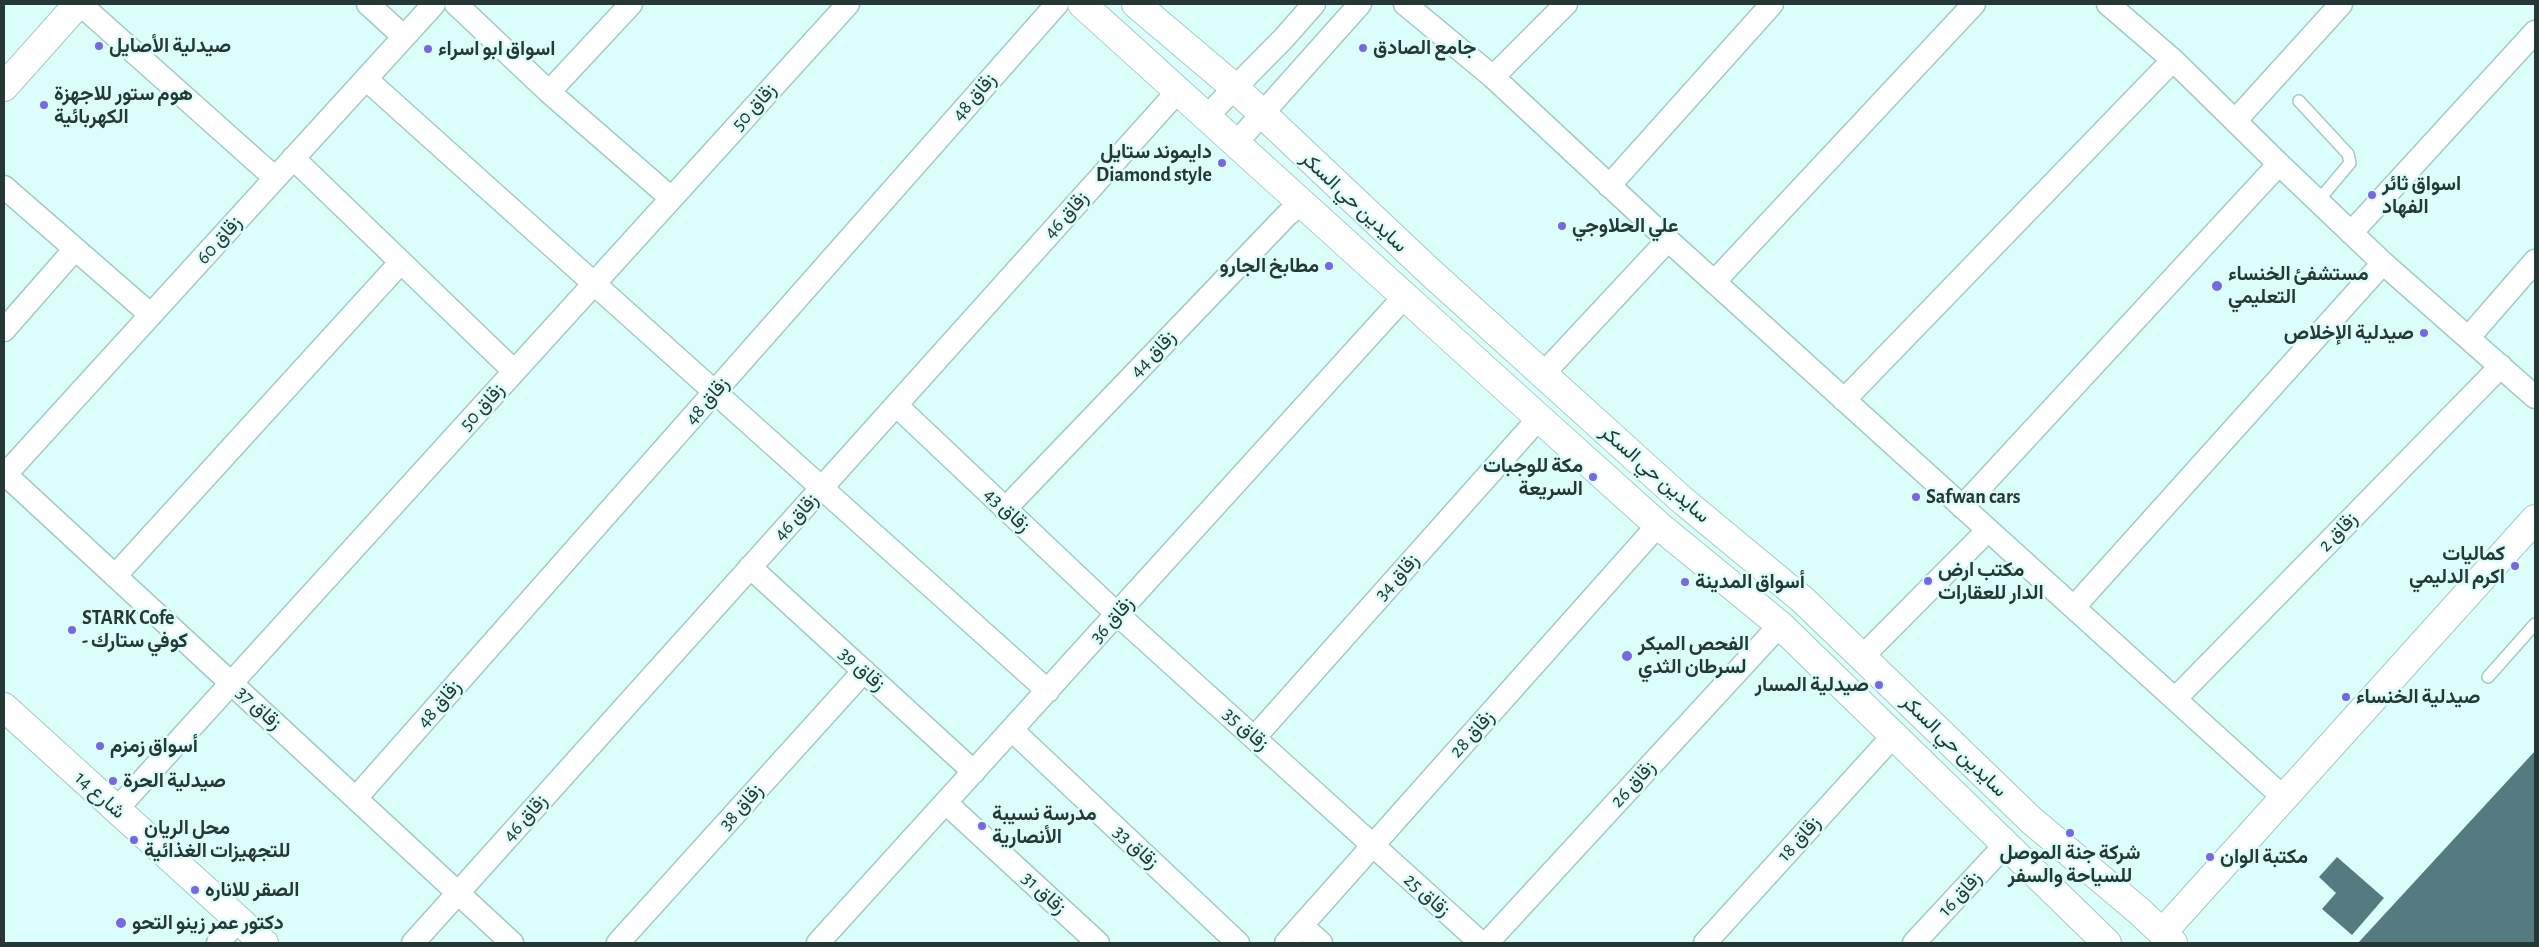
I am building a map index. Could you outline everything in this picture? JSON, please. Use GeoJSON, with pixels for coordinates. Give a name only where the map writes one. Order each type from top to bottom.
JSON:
{"type":"FeatureCollection","features":[{"type":"Feature","properties":{"kind":"street"},"geometry":{"type":"LineString","coordinates":[[4,86],[79,4],[275,178]]}},
{"type":"Feature","properties":{"kind":"street"},"geometry":{"type":"LineString","coordinates":[[368,4],[404,37]]}},
{"type":"Feature","properties":{"kind":"street","name":"زقاق 60"},"geometry":{"type":"LineString","coordinates":[[4,475],[434,4]]}},
{"type":"Feature","properties":{"kind":"street"},"geometry":{"type":"LineString","coordinates":[[456,4],[549,92],[671,198]]}},
{"type":"Feature","properties":{"kind":"street"},"geometry":{"type":"LineString","coordinates":[[549,92],[630,4]]}},
{"type":"Feature","properties":{"kind":"street","name":"زقاق 50"},"geometry":{"type":"LineString","coordinates":[[116,810],[848,4]]}},
{"type":"Feature","properties":{"kind":"street","name":"زقاق 48"},"geometry":{"type":"LineString","coordinates":[[356,798],[1057,4]]}},
{"type":"Feature","properties":{"kind":"street","name":"سايدين حي السكر"},"geometry":{"type":"LineString","coordinates":[[1082,4],[1237,142],[1539,418],[1658,524],[1780,626],[2107,943]]}},
{"type":"Feature","properties":{"kind":"street","name":"سايدين حي السكر"},"geometry":{"type":"LineString","coordinates":[[1136,4],[1234,87],[1341,190],[1681,499],[1803,600],[2031,820],[2139,911],[2168,938]]}},
{"type":"Feature","properties":{"kind":"street"},"geometry":{"type":"LineString","coordinates":[[1207,116],[1284,38],[1314,4]]}},
{"type":"Feature","properties":{"kind":"street"},"geometry":{"type":"LineString","coordinates":[[1237,142],[1360,4]]}},
{"type":"Feature","properties":{"kind":"street"},"geometry":{"type":"LineString","coordinates":[[1405,4],[1493,77],[1714,282],[2283,797]]}},
{"type":"Feature","properties":{"kind":"street"},"geometry":{"type":"LineString","coordinates":[[1493,77],[1566,4]]}},
{"type":"Feature","properties":{"kind":"street"},"geometry":{"type":"LineString","coordinates":[[1609,186],[1772,4]]}},
{"type":"Feature","properties":{"kind":"street"},"geometry":{"type":"LineString","coordinates":[[1714,282],[1974,4]]}},
{"type":"Feature","properties":{"kind":"street"},"geometry":{"type":"LineString","coordinates":[[2235,120],[2341,4]]}},
{"type":"Feature","properties":{"kind":"street"},"geometry":{"type":"LineString","coordinates":[[2116,6],[2383,263],[2535,397]]}},
{"type":"Feature","properties":{"kind":"street"},"geometry":{"type":"LineString","coordinates":[[2352,233],[2535,32]]}},
{"type":"Feature","properties":{"kind":"street"},"geometry":{"type":"LineString","coordinates":[[1844,400],[2173,60]]}},
{"type":"Feature","properties":{"kind":"street"},"geometry":{"type":"LineString","coordinates":[[366,79],[1048,691]]}},
{"type":"Feature","properties":{"kind":"street","name":"زقاق 46"},"geometry":{"type":"LineString","coordinates":[[413,943],[1178,91]]}},
{"type":"Feature","properties":{"kind":"street"},"geometry":{"type":"LineString","coordinates":[[294,158],[514,371]]}},
{"type":"Feature","properties":{"kind":"street"},"geometry":{"type":"LineString","coordinates":[[1962,507],[2279,164]]}},
{"type":"Feature","properties":{"kind":"street"},"geometry":{"type":"LineString","coordinates":[[4,187],[150,315]]}},
{"type":"Feature","properties":{"kind":"street","name":"زقاق 44"},"geometry":{"type":"LineString","coordinates":[[1005,508],[1287,215],[1303,202]]}},
{"type":"Feature","properties":{"kind":"street"},"geometry":{"type":"LineString","coordinates":[[1543,374],[1668,240]]}},
{"type":"Feature","properties":{"kind":"street"},"geometry":{"type":"LineString","coordinates":[[4,330],[75,249]]}},
{"type":"Feature","properties":{"kind":"street"},"geometry":{"type":"LineString","coordinates":[[2469,337],[2535,261]]}},
{"type":"Feature","properties":{"kind":"street"},"geometry":{"type":"LineString","coordinates":[[115,576],[401,262]]}},
{"type":"Feature","properties":{"kind":"street"},"geometry":{"type":"LineString","coordinates":[[2074,607],[2383,263]]}},
{"type":"Feature","properties":{"kind":"street","name":"زقاق 36"},"geometry":{"type":"LineString","coordinates":[[818,943],[1406,296]]}},
{"type":"Feature","properties":{"kind":"street","name":"زقاق 2"},"geometry":{"type":"LineString","coordinates":[[2175,699],[2501,366]]}},
{"type":"Feature","properties":{"kind":"street","name":"زقاق 43"},"geometry":{"type":"LineString","coordinates":[[896,405],[1117,614]]}},
{"type":"Feature","properties":{"kind":"street","name":"زقاق 34"},"geometry":{"type":"LineString","coordinates":[[1255,737],[1539,418]]}},
{"type":"Feature","properties":{"kind":"street","name":"زقاق 37"},"geometry":{"type":"LineString","coordinates":[[4,475],[459,892],[512,943]]}},
{"type":"Feature","properties":{"kind":"street"},"geometry":{"type":"LineString","coordinates":[[2168,938],[2283,797],[2535,519]]}},
{"type":"Feature","properties":{"kind":"street","name":"زقاق 28"},"geometry":{"type":"LineString","coordinates":[[1286,943],[1658,524]]}},
{"type":"Feature","properties":{"kind":"street"},"geometry":{"type":"LineString","coordinates":[[1862,658],[1988,530]]}},
{"type":"Feature","properties":{"kind":"street","name":"زقاق 39"},"geometry":{"type":"LineString","coordinates":[[750,567],[974,772]]}},
{"type":"Feature","properties":{"kind":"street","name":"زقاق 35"},"geometry":{"type":"LineString","coordinates":[[1117,614],[1255,737],[1372,846]]}},
{"type":"Feature","properties":{"kind":"street","name":"زقاق 26"},"geometry":{"type":"LineString","coordinates":[[1487,943],[1780,626]]}},
{"type":"Feature","properties":{"kind":"street","name":"زقاق 38"},"geometry":{"type":"LineString","coordinates":[[618,943],[864,671]]}},
{"type":"Feature","properties":{"kind":"street","name":"شارع 14"},"geometry":{"type":"LineString","coordinates":[[4,710],[264,943]]}},
{"type":"Feature","properties":{"kind":"street","name":"زقاق 33"},"geometry":{"type":"LineString","coordinates":[[1012,730],[1238,943]]}},
{"type":"Feature","properties":{"kind":"street","name":"زقاق 18"},"geometry":{"type":"LineString","coordinates":[[1705,943],[1894,736]]}},
{"type":"Feature","properties":{"kind":"street","name":"زقاق 31"},"geometry":{"type":"LineString","coordinates":[[946,803],[1098,943]]}},
{"type":"Feature","properties":{"kind":"street","name":"زقاق 16"},"geometry":{"type":"LineString","coordinates":[[1914,943],[2006,844]]}},
{"type":"Feature","properties":{"kind":"street","name":"زقاق 25"},"geometry":{"type":"LineString","coordinates":[[1372,846],[1482,943]]}},
{"type":"Feature","properties":{"kind":"street"},"geometry":{"type":"LineString","coordinates":[[218,943],[238,920]]}},
{"type":"Feature","properties":{"kind":"street"},"geometry":{"type":"LineString","coordinates":[[1302,926],[1321,943]]}},
{"type":"Feature","properties":{"kind":"lane"},"geometry":{"type":"LineString","coordinates":[[2299,101],[2348,154],[2350,163],[2318,201]]}},
{"type":"Feature","properties":{"kind":"lane"},"geometry":{"type":"LineString","coordinates":[[2488,677],[2535,624]]}},
{"type":"Feature","properties":{"kind":"building"},"geometry":{"type":"Polygon","coordinates":[[[2535,751],[2535,943],[2358,943],[2535,751]]]}},
{"type":"Feature","properties":{"kind":"building"},"geometry":{"type":"Polygon","coordinates":[[[2337,857],[2384,898],[2352,935],[2322,909],[2336,893],[2319,877],[2337,857]]]}},
{"type":"Feature","properties":{"kind":"place","name":"صيدلية الأصايل"},"geometry":{"type":"Point","coordinates":[99,46]}},
{"type":"Feature","properties":{"kind":"place","name":"جامع الصادق"},"geometry":{"type":"Point","coordinates":[1363,48]}},
{"type":"Feature","properties":{"kind":"place","name":"اسواق ابو اسراء"},"geometry":{"type":"Point","coordinates":[428,49]}},
{"type":"Feature","properties":{"kind":"place","name":"هوم ستور للاجهزة الكهربائية"},"geometry":{"type":"Point","coordinates":[44,105]}},
{"type":"Feature","properties":{"kind":"place","name":"دايموند ستايل Diamond style"},"geometry":{"type":"Point","coordinates":[1222,163]}},
{"type":"Feature","properties":{"kind":"place","name":"اسواق ثائر الفهاد"},"geometry":{"type":"Point","coordinates":[2372,195]}},
{"type":"Feature","properties":{"kind":"place","name":"علي الحلاوجي"},"geometry":{"type":"Point","coordinates":[1562,226]}},
{"type":"Feature","properties":{"kind":"place","name":"مطابخ الجارو"},"geometry":{"type":"Point","coordinates":[1329,266]}},
{"type":"Feature","properties":{"kind":"place","name":"مستشفئ الخنساء التعليمي"},"geometry":{"type":"Point","coordinates":[2217,286]}},
{"type":"Feature","properties":{"kind":"place","name":"صيدلية الإخلاص"},"geometry":{"type":"Point","coordinates":[2424,333]}},
{"type":"Feature","properties":{"kind":"place","name":"مكة للوجبات السريعة"},"geometry":{"type":"Point","coordinates":[1593,477]}},
{"type":"Feature","properties":{"kind":"place","name":"Safwan cars"},"geometry":{"type":"Point","coordinates":[1916,497]}},
{"type":"Feature","properties":{"kind":"place","name":"كماليات اكرم الدليمي"},"geometry":{"type":"Point","coordinates":[2515,566]}},
{"type":"Feature","properties":{"kind":"place","name":"مكتب ارض الدار للعقارات"},"geometry":{"type":"Point","coordinates":[1928,581]}},
{"type":"Feature","properties":{"kind":"place","name":"أسواق المدينة"},"geometry":{"type":"Point","coordinates":[1685,582]}},
{"type":"Feature","properties":{"kind":"place","name":"STARK Cofe - كوفي ستارك"},"geometry":{"type":"Point","coordinates":[72,630]}},
{"type":"Feature","properties":{"kind":"place","name":"الفحص المبكر لسرطان الثدي"},"geometry":{"type":"Point","coordinates":[1627,656]}},
{"type":"Feature","properties":{"kind":"place","name":"صيدلية المسار"},"geometry":{"type":"Point","coordinates":[1879,685]}},
{"type":"Feature","properties":{"kind":"place","name":"صيدلية الخنساء"},"geometry":{"type":"Point","coordinates":[2346,697]}},
{"type":"Feature","properties":{"kind":"place","name":"أسواق زمزم"},"geometry":{"type":"Point","coordinates":[100,746]}},
{"type":"Feature","properties":{"kind":"place","name":"صيدلية الحرة"},"geometry":{"type":"Point","coordinates":[113,781]}},
{"type":"Feature","properties":{"kind":"place","name":"مدرسة نسيبة الأنصارية"},"geometry":{"type":"Point","coordinates":[982,826]}},
{"type":"Feature","properties":{"kind":"place","name":"شركة جنة الموصل للسياحة والسفر"},"geometry":{"type":"Point","coordinates":[2070,833]}},
{"type":"Feature","properties":{"kind":"place","name":"محل الريان للتجهيزات الغذائية"},"geometry":{"type":"Point","coordinates":[134,840]}},
{"type":"Feature","properties":{"kind":"place","name":"مكتبة الوان"},"geometry":{"type":"Point","coordinates":[2210,857]}},
{"type":"Feature","properties":{"kind":"place","name":"الصقر للاناره"},"geometry":{"type":"Point","coordinates":[195,890]}},
{"type":"Feature","properties":{"kind":"place","name":"دكتور عمر زينو التحو"},"geometry":{"type":"Point","coordinates":[121,923]}}]}
